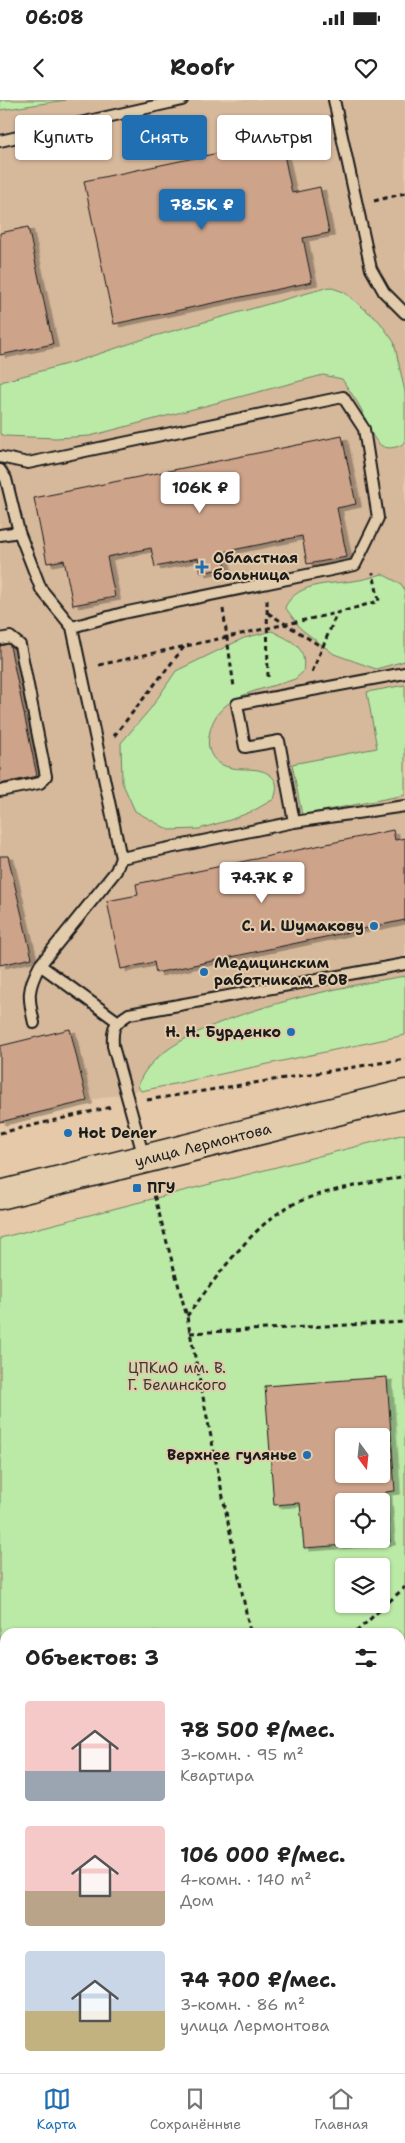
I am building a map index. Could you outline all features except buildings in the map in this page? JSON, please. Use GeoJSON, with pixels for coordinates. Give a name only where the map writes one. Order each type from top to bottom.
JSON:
{"type":"FeatureCollection","features":[{"type":"Feature","properties":{"kind":"main road","name":"улица Лермонтова"},"geometry":{"type":"LineString","coordinates":[[0,1195],[405,1094]]}},
{"type":"Feature","properties":{"kind":"lane"},"geometry":{"type":"LineString","coordinates":[[0,141],[182,100]]}},
{"type":"Feature","properties":{"kind":"lane"},"geometry":{"type":"LineString","coordinates":[[334,100],[371,269],[384,292],[405,313]]}},
{"type":"Feature","properties":{"kind":"lane"},"geometry":{"type":"LineString","coordinates":[[0,457],[28,464],[343,397],[364,429],[378,518],[355,565],[123,613],[72,627]]}},
{"type":"Feature","properties":{"kind":"lane"},"geometry":{"type":"LineString","coordinates":[[0,470],[6,478],[19,532],[41,589],[72,627],[121,858],[116,871],[40,965],[29,991],[34,1023]]}},
{"type":"Feature","properties":{"kind":"lane"},"geometry":{"type":"LineString","coordinates":[[0,535],[19,532]]}},
{"type":"Feature","properties":{"kind":"lane"},"geometry":{"type":"LineString","coordinates":[[0,639],[10,637],[20,645],[46,776],[40,783],[0,791]]}},
{"type":"Feature","properties":{"kind":"lane"},"geometry":{"type":"LineString","coordinates":[[294,822],[279,741],[245,747],[237,704],[405,673]]}},
{"type":"Feature","properties":{"kind":"lane"},"geometry":{"type":"LineString","coordinates":[[121,858],[294,822],[405,806]]}},
{"type":"Feature","properties":{"kind":"lane"},"geometry":{"type":"LineString","coordinates":[[144,1159],[114,1046],[112,1032],[117,1021],[129,1014],[405,964]]}},
{"type":"Feature","properties":{"kind":"lane"},"geometry":{"type":"LineString","coordinates":[[40,965],[117,1021]]}},
{"type":"Feature","properties":{"kind":"path"},"geometry":{"type":"LineString","coordinates":[[357,205],[405,193]]}},
{"type":"Feature","properties":{"kind":"path"},"geometry":{"type":"LineString","coordinates":[[81,669],[337,613],[379,601],[366,543]]}},
{"type":"Feature","properties":{"kind":"path"},"geometry":{"type":"LineString","coordinates":[[268,584],[268,698]]}},
{"type":"Feature","properties":{"kind":"path"},"geometry":{"type":"LineString","coordinates":[[221,594],[237,704]]}},
{"type":"Feature","properties":{"kind":"path"},"geometry":{"type":"LineString","coordinates":[[267,612],[322,647]]}},
{"type":"Feature","properties":{"kind":"path"},"geometry":{"type":"LineString","coordinates":[[304,692],[337,613]]}},
{"type":"Feature","properties":{"kind":"path"},"geometry":{"type":"LineString","coordinates":[[99,754],[185,646]]}},
{"type":"Feature","properties":{"kind":"path"},"geometry":{"type":"LineString","coordinates":[[0,1133],[130,1103],[405,1059]]}},
{"type":"Feature","properties":{"kind":"path"},"geometry":{"type":"LineString","coordinates":[[187,1317],[238,1251],[274,1217],[296,1202],[324,1193],[405,1176]]}},
{"type":"Feature","properties":{"kind":"path"},"geometry":{"type":"LineString","coordinates":[[152,1187],[187,1317],[249,1628]]}},
{"type":"Feature","properties":{"kind":"path"},"geometry":{"type":"LineString","coordinates":[[190,1333],[405,1322]]}},
{"type":"Feature","properties":{"kind":"path"},"geometry":{"type":"LineString","coordinates":[[360,1628],[405,1587]]}},
{"type":"Feature","properties":{"kind":"shaded area","name":"Областная больница"},"geometry":{"type":"Polygon","coordinates":[[[0,100],[405,100],[405,1034],[87,1101],[0,1122],[0,100]]]}},
{"type":"Feature","properties":{"kind":"green space"},"geometry":{"type":"Polygon","coordinates":[[[0,100],[66,100],[0,110],[0,100]]]}},
{"type":"Feature","properties":{"kind":"green space"},"geometry":{"type":"Polygon","coordinates":[[[329,287],[344,292],[379,321],[394,342],[405,392],[405,443],[387,448],[381,445],[371,433],[359,405],[342,379],[323,375],[90,436],[56,438],[5,436],[0,434],[0,383],[4,381],[329,287]]]}},
{"type":"Feature","properties":{"kind":"green space"},"geometry":{"type":"Polygon","coordinates":[[[382,574],[401,584],[405,590],[405,661],[376,669],[334,654],[301,629],[285,607],[291,598],[308,588],[317,585],[362,580],[382,574]]]}},
{"type":"Feature","properties":{"kind":"green space"},"geometry":{"type":"Polygon","coordinates":[[[272,631],[297,646],[303,656],[303,672],[295,679],[255,691],[230,702],[220,711],[213,722],[208,744],[213,758],[225,766],[258,770],[270,775],[276,783],[274,799],[253,811],[199,829],[169,830],[135,811],[122,782],[121,743],[151,708],[176,671],[244,638],[272,631]]]}},
{"type":"Feature","properties":{"kind":"green space"},"geometry":{"type":"Polygon","coordinates":[[[405,685],[405,795],[302,815],[292,764],[377,748],[367,692],[405,685]]]}},
{"type":"Feature","properties":{"kind":"green space"},"geometry":{"type":"Polygon","coordinates":[[[405,976],[405,1035],[141,1091],[138,1086],[152,1063],[179,1042],[215,1025],[256,1010],[299,998],[405,976]]]}},
{"type":"Feature","properties":{"kind":"green space","name":"ЦПКиО им. В. Г. Белинского"},"geometry":{"type":"Polygon","coordinates":[[[405,1134],[405,1628],[0,1628],[0,1238],[405,1134]]]}},
{"type":"Feature","properties":{"kind":"place","name":"Областная больница"},"geometry":{"type":"Point","coordinates":[202,567]}},
{"type":"Feature","properties":{"kind":"place","name":"С. И. Шумакову"},"geometry":{"type":"Point","coordinates":[374,926]}},
{"type":"Feature","properties":{"kind":"place","name":"Медицинским работникам ВОВ"},"geometry":{"type":"Point","coordinates":[204,972]}},
{"type":"Feature","properties":{"kind":"place","name":"Н. Н. Бурденко"},"geometry":{"type":"Point","coordinates":[291,1032]}},
{"type":"Feature","properties":{"kind":"place","name":"Hot Dener"},"geometry":{"type":"Point","coordinates":[68,1133]}},
{"type":"Feature","properties":{"kind":"place","name":"ПГУ"},"geometry":{"type":"Point","coordinates":[137,1188]}},
{"type":"Feature","properties":{"kind":"place","name":"Верхнее гулянье"},"geometry":{"type":"Point","coordinates":[307,1455]}}]}
